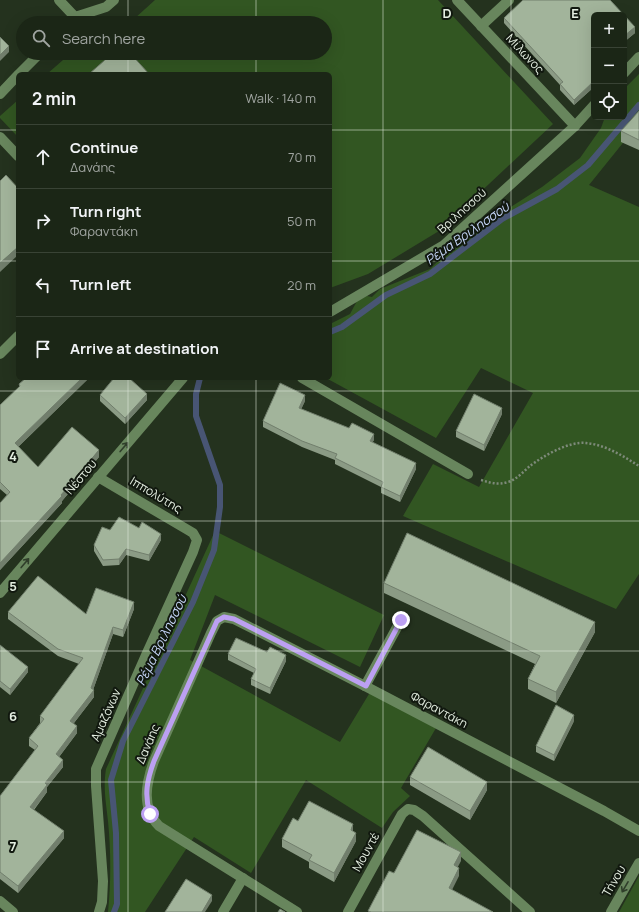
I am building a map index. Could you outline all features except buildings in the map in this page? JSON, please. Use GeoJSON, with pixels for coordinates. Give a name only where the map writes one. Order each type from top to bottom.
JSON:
{"type":"FeatureCollection","features":[{"type":"Feature","properties":{"kind":"street"},"geometry":{"type":"LineString","coordinates":[[59,0],[69,16]]}},
{"type":"Feature","properties":{"kind":"street"},"geometry":{"type":"LineString","coordinates":[[82,16],[106,7],[114,0]]}},
{"type":"Feature","properties":{"kind":"street","name":"Μίλωνος"},"geometry":{"type":"LineString","coordinates":[[457,0],[575,126]]}},
{"type":"Feature","properties":{"kind":"street"},"geometry":{"type":"LineString","coordinates":[[481,26],[510,0]]}},
{"type":"Feature","properties":{"kind":"street"},"geometry":{"type":"LineString","coordinates":[[627,70],[639,57]]}},
{"type":"Feature","properties":{"kind":"street"},"geometry":{"type":"LineString","coordinates":[[22,72],[33,60]]}},
{"type":"Feature","properties":{"kind":"street"},"geometry":{"type":"LineString","coordinates":[[0,94],[16,78]]}},
{"type":"Feature","properties":{"kind":"street","name":"Βριλησσού"},"geometry":{"type":"LineString","coordinates":[[332,311],[444,245],[575,126],[591,109]]}},
{"type":"Feature","properties":{"kind":"street"},"geometry":{"type":"LineString","coordinates":[[0,137],[16,154]]}},
{"type":"Feature","properties":{"kind":"street"},"geometry":{"type":"LineString","coordinates":[[0,354],[16,338]]}},
{"type":"Feature","properties":{"kind":"street"},"geometry":{"type":"LineString","coordinates":[[305,380],[468,474]]}},
{"type":"Feature","properties":{"kind":"street","name":"Νέστου"},"geometry":{"type":"LineString","coordinates":[[0,593],[181,381]]}},
{"type":"Feature","properties":{"kind":"street","name":"Ιππολύτης"},"geometry":{"type":"LineString","coordinates":[[98,477],[193,533],[197,540]]}},
{"type":"Feature","properties":{"kind":"street","name":"Αμαζόνων"},"geometry":{"type":"LineString","coordinates":[[99,912],[102,902],[103,881],[96,769],[197,540]]}},
{"type":"Feature","properties":{"kind":"street","name":"Φαραντάκη"},"geometry":{"type":"LineString","coordinates":[[224,617],[234,619],[366,686],[604,811],[639,831]]}},
{"type":"Feature","properties":{"kind":"street","name":"Δανάης"},"geometry":{"type":"LineString","coordinates":[[224,617],[217,621],[211,632],[154,761],[147,782],[146,794],[150,814],[159,826],[297,912]]}},
{"type":"Feature","properties":{"kind":"street"},"geometry":{"type":"LineString","coordinates":[[366,686],[401,620]]}},
{"type":"Feature","properties":{"kind":"street","name":"Μουντέ"},"geometry":{"type":"LineString","coordinates":[[348,912],[402,814],[406,810],[410,809],[423,816],[530,912]]}},
{"type":"Feature","properties":{"kind":"street","name":"Τήνου"},"geometry":{"type":"LineString","coordinates":[[611,912],[639,863]]}},
{"type":"Feature","properties":{"kind":"street"},"geometry":{"type":"LineString","coordinates":[[223,912],[243,878]]}},
{"type":"Feature","properties":{"kind":"street"},"geometry":{"type":"LineString","coordinates":[[0,901],[13,912]]}},
{"type":"Feature","properties":{"kind":"path"},"geometry":{"type":"LineString","coordinates":[[468,474],[494,484],[509,482],[531,465],[549,455],[567,446],[585,443],[603,447],[622,455],[639,466]]}},
{"type":"Feature","properties":{"kind":"green space"},"geometry":{"type":"Polygon","coordinates":[[[155,0],[438,0],[553,124],[439,231],[368,274],[332,287],[332,72],[49,72],[63,60],[332,60],[332,16],[137,16],[155,0]]]}},
{"type":"Feature","properties":{"kind":"green space"},"geometry":{"type":"Polygon","coordinates":[[[639,74],[639,123],[589,185],[639,207],[639,574],[616,609],[403,516],[433,464],[479,487],[533,393],[481,368],[436,438],[330,380],[332,380],[332,323],[350,314],[357,301],[367,296],[372,297],[380,289],[430,269],[442,257],[495,217],[542,187],[580,158],[601,128],[604,120],[627,120],[627,86],[639,74]]]}},
{"type":"Feature","properties":{"kind":"green space"},"geometry":{"type":"Polygon","coordinates":[[[16,102],[16,135],[0,118],[0,116],[16,102]]]}},
{"type":"Feature","properties":{"kind":"green space"},"geometry":{"type":"Polygon","coordinates":[[[215,531],[384,615],[360,667],[215,595],[190,660],[340,742],[372,689],[436,728],[401,788],[410,796],[393,812],[382,828],[306,780],[251,873],[194,837],[145,912],[108,912],[110,856],[105,789],[106,769],[215,531]]]}},
{"type":"Feature","properties":{"kind":"green space"},"geometry":{"type":"Polygon","coordinates":[[[639,876],[639,912],[619,912],[639,876]]]}},
{"type":"Feature","properties":{"kind":"waterway","name":"Ρέμα Βριλησσού"},"geometry":{"type":"LineString","coordinates":[[332,331],[342,327],[386,295],[430,274],[502,219],[557,189],[588,165],[639,105]]}},
{"type":"Feature","properties":{"kind":"waterway","name":"Ρέμα Βριλησσού"},"geometry":{"type":"LineString","coordinates":[[114,912],[117,904],[116,833],[111,780],[123,741],[193,602],[214,550],[220,507],[220,485],[196,416],[196,394],[200,380]]}},
{"type":"Feature","properties":{"kind":"route"},"geometry":{"type":"LineString","coordinates":[[150,814],[146,794],[148,777],[217,621],[224,617],[234,619],[366,686],[401,620]]}}]}
